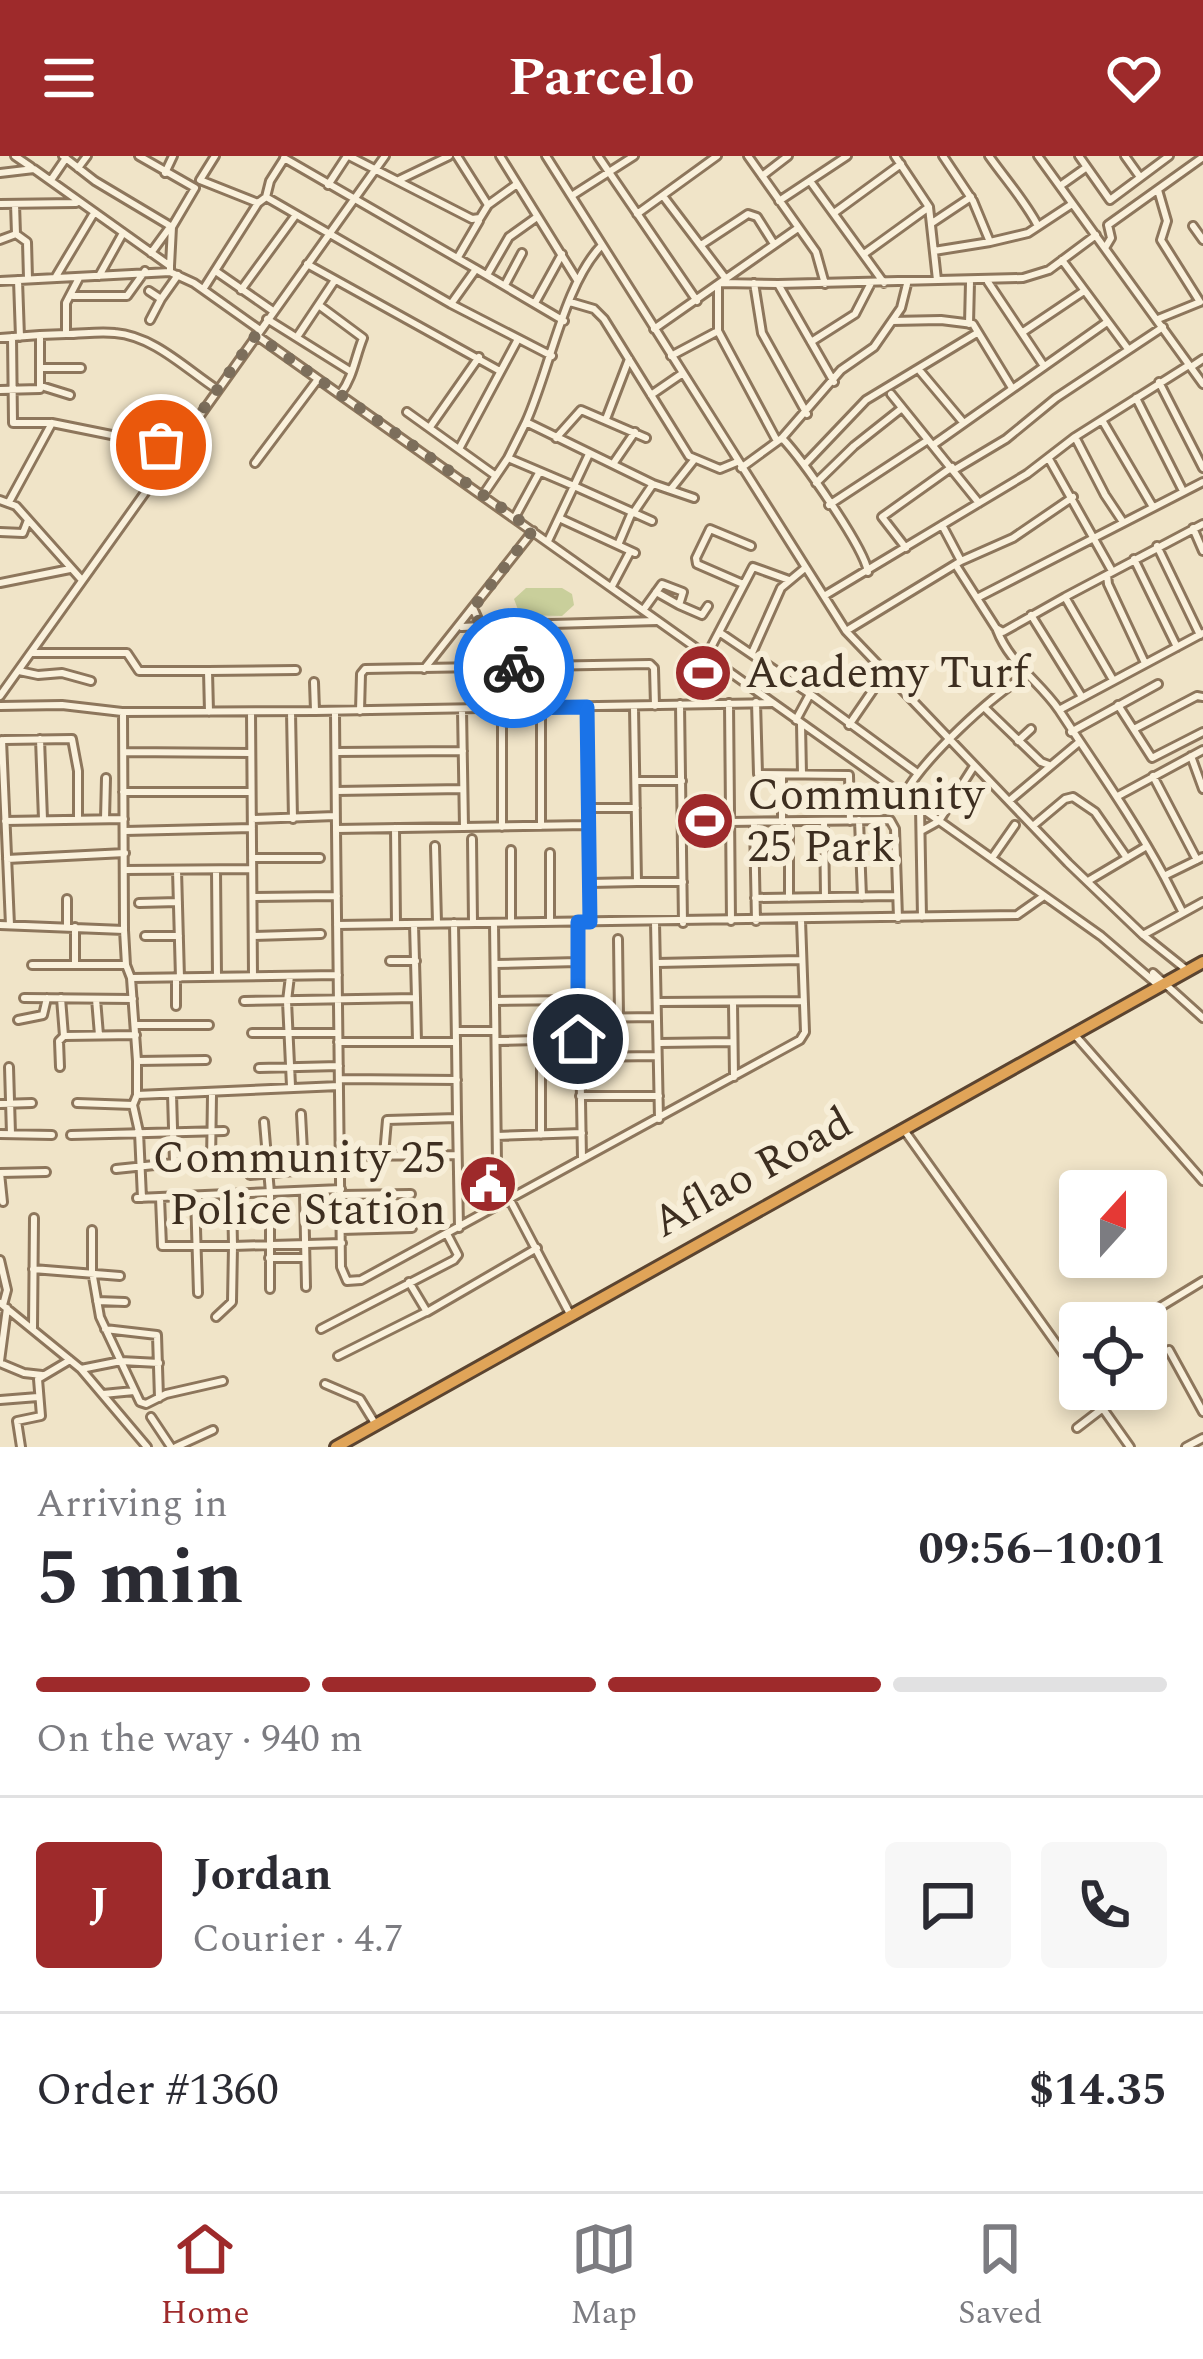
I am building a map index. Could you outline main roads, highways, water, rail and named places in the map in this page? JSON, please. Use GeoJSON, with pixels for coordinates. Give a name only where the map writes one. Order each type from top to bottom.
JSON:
{"type":"FeatureCollection","features":[{"type":"Feature","properties":{"kind":"highway","name":"Aflao Road"},"geometry":{"type":"LineString","coordinates":[[336,1447],[1203,962]]}},
{"type":"Feature","properties":{"kind":"place","name":"Academy Turf"},"geometry":{"type":"Point","coordinates":[703,673]}},
{"type":"Feature","properties":{"kind":"place","name":"Community 25 Park"},"geometry":{"type":"Point","coordinates":[705,821]}},
{"type":"Feature","properties":{"kind":"place","name":"Community 25 Police Station"},"geometry":{"type":"Point","coordinates":[488,1184]}}]}
